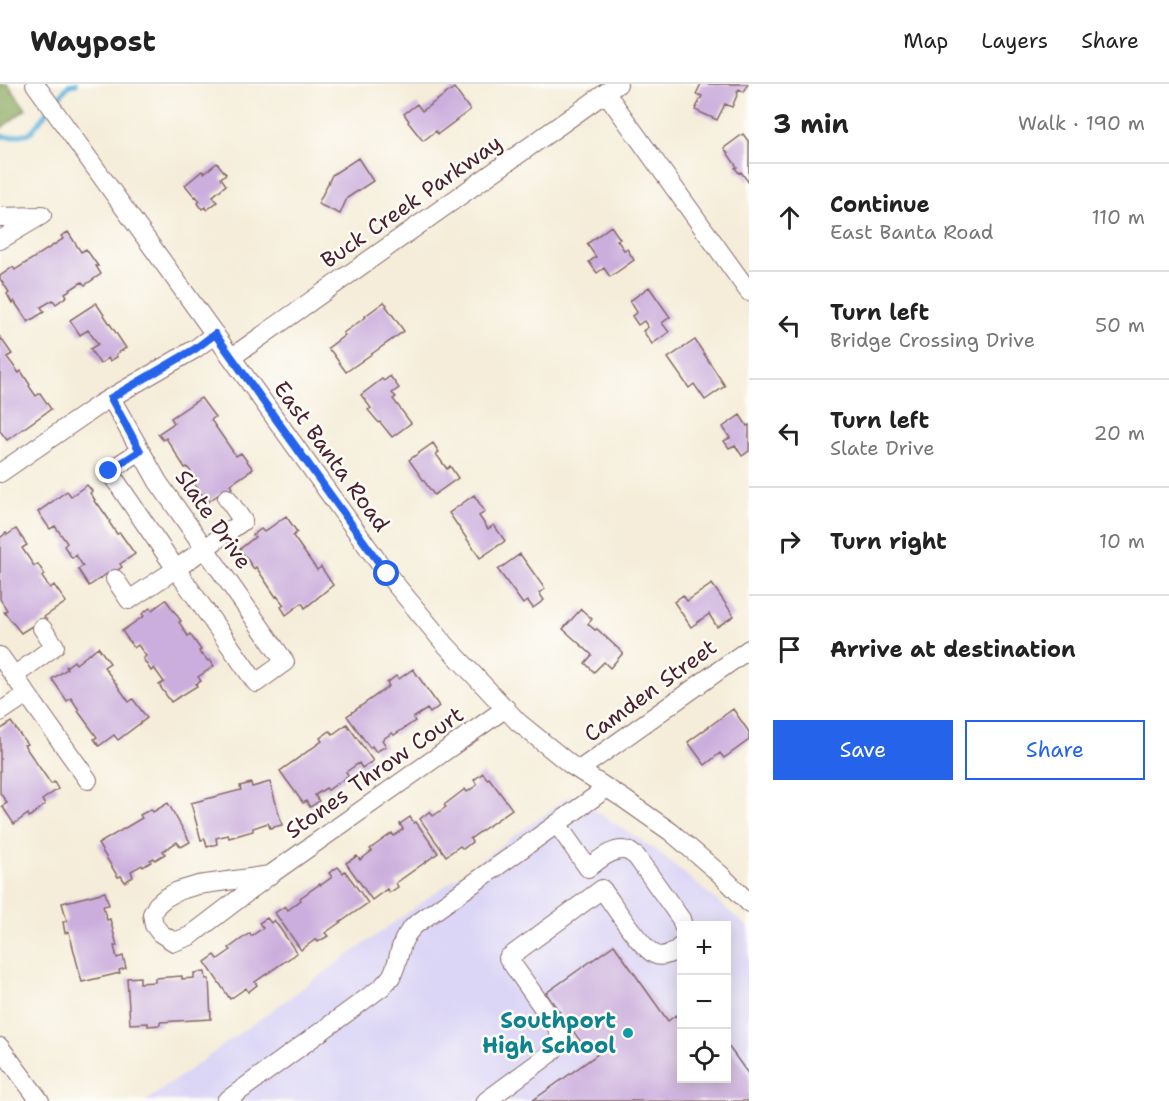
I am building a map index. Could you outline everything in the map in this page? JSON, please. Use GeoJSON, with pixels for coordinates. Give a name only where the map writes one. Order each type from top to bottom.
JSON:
{"type":"FeatureCollection","features":[{"type":"Feature","properties":{"kind":"street","name":"East Banta Road"},"geometry":{"type":"LineString","coordinates":[[35,84],[401,593],[443,642],[531,734],[579,770],[671,832],[749,903]]}},
{"type":"Feature","properties":{"kind":"street"},"geometry":{"type":"LineString","coordinates":[[612,88],[749,292]]}},
{"type":"Feature","properties":{"kind":"street","name":"Buck Creek Parkway"},"geometry":{"type":"LineString","coordinates":[[232,357],[612,88]]}},
{"type":"Feature","properties":{"kind":"street"},"geometry":{"type":"LineString","coordinates":[[0,217],[42,216],[0,240]]}},
{"type":"Feature","properties":{"kind":"street"},"geometry":{"type":"LineString","coordinates":[[0,473],[111,398],[195,349],[215,334]]}},
{"type":"Feature","properties":{"kind":"street","name":"Slate Drive"},"geometry":{"type":"LineString","coordinates":[[111,398],[158,482],[285,663],[256,683],[176,568]]}},
{"type":"Feature","properties":{"kind":"street"},"geometry":{"type":"LineString","coordinates":[[140,451],[109,471],[176,568]]}},
{"type":"Feature","properties":{"kind":"street"},"geometry":{"type":"LineString","coordinates":[[115,579],[129,600],[243,521],[227,498]]}},
{"type":"Feature","properties":{"kind":"street"},"geometry":{"type":"LineString","coordinates":[[14,676],[55,646],[42,628]]}},
{"type":"Feature","properties":{"kind":"street","name":"Camden Street"},"geometry":{"type":"LineString","coordinates":[[579,770],[749,649]]}},
{"type":"Feature","properties":{"kind":"street"},"geometry":{"type":"LineString","coordinates":[[0,656],[88,780]]}},
{"type":"Feature","properties":{"kind":"street"},"geometry":{"type":"LineString","coordinates":[[0,712],[27,694]]}},
{"type":"Feature","properties":{"kind":"street","name":"Stones Throw Court"},"geometry":{"type":"LineString","coordinates":[[270,875],[198,885],[177,891],[157,905],[152,914],[154,925],[160,933],[174,942],[190,936],[270,875],[506,708]]}},
{"type":"Feature","properties":{"kind":"street"},"geometry":{"type":"LineString","coordinates":[[226,1101],[382,987],[391,976],[406,933],[415,925],[607,788]]}},
{"type":"Feature","properties":{"kind":"street"},"geometry":{"type":"LineString","coordinates":[[557,824],[632,931],[646,947],[657,955],[665,955],[677,948]]}},
{"type":"Feature","properties":{"kind":"street"},"geometry":{"type":"LineString","coordinates":[[588,868],[611,853],[621,850],[636,856],[682,921]]}},
{"type":"Feature","properties":{"kind":"street"},"geometry":{"type":"LineString","coordinates":[[486,1101],[550,1054],[561,1037],[556,1026],[508,958],[602,889]]}},
{"type":"Feature","properties":{"kind":"street"},"geometry":{"type":"LineString","coordinates":[[0,1047],[40,1101]]}},
{"type":"Feature","properties":{"kind":"shaded area"},"geometry":{"type":"Polygon","coordinates":[[[571,795],[659,852],[749,928],[749,1101],[146,1101],[571,795]]]}},
{"type":"Feature","properties":{"kind":"green space"},"geometry":{"type":"Polygon","coordinates":[[[0,84],[8,84],[26,109],[0,129],[0,84]]]}},
{"type":"Feature","properties":{"kind":"building"},"geometry":{"type":"Polygon","coordinates":[[[701,84],[748,84],[744,92],[739,89],[732,107],[725,104],[717,120],[695,110],[702,96],[696,94],[701,84]]]}},
{"type":"Feature","properties":{"kind":"building"},"geometry":{"type":"Polygon","coordinates":[[[454,88],[470,110],[438,134],[436,131],[423,141],[404,114],[417,104],[422,111],[454,88]]]}},
{"type":"Feature","properties":{"kind":"building"},"geometry":{"type":"Polygon","coordinates":[[[743,134],[749,142],[749,183],[735,168],[737,167],[724,148],[743,134]]]}},
{"type":"Feature","properties":{"kind":"building"},"geometry":{"type":"Polygon","coordinates":[[[358,158],[373,181],[347,198],[340,214],[318,204],[332,175],[358,158]]]}},
{"type":"Feature","properties":{"kind":"building"},"geometry":{"type":"Polygon","coordinates":[[[217,163],[226,174],[221,178],[226,185],[213,196],[217,202],[207,210],[205,207],[202,209],[198,203],[200,201],[185,185],[202,171],[204,173],[217,163]]]}},
{"type":"Feature","properties":{"kind":"building"},"geometry":{"type":"Polygon","coordinates":[[[611,226],[620,239],[617,240],[634,260],[610,277],[604,268],[597,273],[589,262],[596,257],[587,244],[611,226]]]}},
{"type":"Feature","properties":{"kind":"building"},"geometry":{"type":"Polygon","coordinates":[[[68,232],[81,252],[86,249],[101,274],[85,285],[82,282],[65,293],[67,296],[56,304],[53,300],[41,307],[44,312],[28,322],[14,301],[12,303],[0,276],[13,267],[15,270],[63,239],[61,236],[68,232]]]}},
{"type":"Feature","properties":{"kind":"building"},"geometry":{"type":"Polygon","coordinates":[[[649,287],[670,317],[662,323],[669,332],[652,344],[643,331],[648,327],[644,321],[638,325],[632,316],[637,312],[630,301],[649,287]]]}},
{"type":"Feature","properties":{"kind":"building"},"geometry":{"type":"Polygon","coordinates":[[[384,302],[404,331],[346,372],[328,348],[345,335],[343,333],[384,302]]]}},
{"type":"Feature","properties":{"kind":"building"},"geometry":{"type":"Polygon","coordinates":[[[96,303],[126,348],[116,354],[117,357],[110,361],[108,358],[100,364],[90,349],[98,344],[88,330],[80,335],[70,320],[96,303]]]}},
{"type":"Feature","properties":{"kind":"building"},"geometry":{"type":"Polygon","coordinates":[[[0,337],[12,354],[7,357],[19,373],[21,371],[36,396],[40,393],[51,409],[7,440],[0,431],[0,337]]]}},
{"type":"Feature","properties":{"kind":"building"},"geometry":{"type":"Polygon","coordinates":[[[695,340],[725,386],[705,400],[694,384],[689,388],[668,358],[695,340]]]}},
{"type":"Feature","properties":{"kind":"building"},"geometry":{"type":"Polygon","coordinates":[[[390,376],[399,388],[392,393],[396,397],[393,399],[411,423],[392,437],[368,410],[371,408],[361,395],[382,379],[384,381],[390,376]]]}},
{"type":"Feature","properties":{"kind":"building"},"geometry":{"type":"Polygon","coordinates":[[[201,398],[215,417],[211,420],[236,456],[241,453],[253,469],[230,485],[232,488],[208,502],[191,480],[195,477],[187,467],[185,468],[166,438],[163,440],[158,434],[174,423],[171,418],[201,398]]]}},
{"type":"Feature","properties":{"kind":"building"},"geometry":{"type":"Polygon","coordinates":[[[740,415],[747,426],[749,425],[749,451],[742,456],[735,445],[729,448],[724,441],[730,438],[723,427],[740,415]]]}},
{"type":"Feature","properties":{"kind":"building"},"geometry":{"type":"Polygon","coordinates":[[[433,443],[439,452],[436,454],[447,469],[450,466],[458,478],[434,495],[409,460],[433,443]]]}},
{"type":"Feature","properties":{"kind":"building"},"geometry":{"type":"Polygon","coordinates":[[[87,485],[92,491],[90,493],[94,501],[117,534],[120,533],[135,554],[120,564],[122,567],[113,573],[111,571],[89,586],[78,569],[83,566],[76,555],[72,558],[64,546],[67,543],[55,526],[50,529],[38,512],[67,491],[71,496],[87,485]]]}},
{"type":"Feature","properties":{"kind":"building"},"geometry":{"type":"Polygon","coordinates":[[[474,495],[485,512],[479,516],[488,529],[494,525],[505,541],[480,558],[449,513],[474,495]]]}},
{"type":"Feature","properties":{"kind":"building"},"geometry":{"type":"Polygon","coordinates":[[[286,516],[297,532],[293,536],[317,570],[321,567],[333,585],[305,608],[302,603],[286,615],[281,607],[284,605],[240,549],[261,529],[264,532],[286,516]]]}},
{"type":"Feature","properties":{"kind":"building"},"geometry":{"type":"Polygon","coordinates":[[[16,529],[27,545],[22,548],[34,566],[38,564],[45,575],[42,577],[50,588],[54,585],[66,602],[44,617],[46,619],[36,626],[35,624],[21,633],[4,612],[7,610],[0,599],[0,538],[16,529]]]}},
{"type":"Feature","properties":{"kind":"building"},"geometry":{"type":"Polygon","coordinates":[[[520,554],[545,589],[539,593],[544,600],[533,608],[528,601],[523,604],[498,570],[520,554]]]}},
{"type":"Feature","properties":{"kind":"building"},"geometry":{"type":"Polygon","coordinates":[[[712,584],[734,616],[717,627],[709,614],[691,627],[674,602],[683,595],[687,601],[712,584]]]}},
{"type":"Feature","properties":{"kind":"building"},"geometry":{"type":"Polygon","coordinates":[[[166,600],[181,621],[179,622],[188,636],[190,634],[201,650],[199,651],[201,655],[208,661],[210,660],[214,666],[198,677],[201,681],[196,684],[197,686],[171,702],[159,685],[164,682],[154,668],[151,671],[143,659],[146,656],[138,645],[134,648],[122,631],[144,616],[142,614],[150,608],[152,610],[166,600]]]}},
{"type":"Feature","properties":{"kind":"building"},"geometry":{"type":"Polygon","coordinates":[[[581,609],[592,619],[588,624],[595,630],[597,629],[623,653],[610,668],[604,662],[594,672],[585,663],[592,655],[563,629],[581,609]]]}},
{"type":"Feature","properties":{"kind":"building"},"geometry":{"type":"Polygon","coordinates":[[[98,647],[110,663],[104,667],[129,702],[133,699],[147,718],[118,740],[114,735],[99,746],[94,739],[97,737],[71,698],[67,701],[52,679],[74,661],[76,664],[98,647]]]}},
{"type":"Feature","properties":{"kind":"building"},"geometry":{"type":"Polygon","coordinates":[[[413,669],[439,706],[430,713],[427,709],[413,718],[415,721],[382,740],[386,746],[376,752],[372,746],[370,748],[347,716],[389,686],[387,683],[396,676],[399,679],[413,669]]]}},
{"type":"Feature","properties":{"kind":"building"},"geometry":{"type":"Polygon","coordinates":[[[733,709],[749,732],[749,740],[724,758],[720,753],[705,765],[688,742],[733,709]]]}},
{"type":"Feature","properties":{"kind":"building"},"geometry":{"type":"Polygon","coordinates":[[[11,722],[51,784],[54,782],[58,789],[42,800],[45,805],[29,817],[28,814],[14,824],[2,806],[7,803],[0,793],[0,730],[11,722]]]}},
{"type":"Feature","properties":{"kind":"building"},"geometry":{"type":"Polygon","coordinates":[[[347,724],[373,761],[362,768],[359,763],[346,772],[348,776],[328,790],[326,788],[315,795],[319,801],[310,807],[306,801],[303,803],[280,771],[322,741],[320,738],[330,731],[333,734],[347,724]]]}},
{"type":"Feature","properties":{"kind":"building"},"geometry":{"type":"Polygon","coordinates":[[[483,773],[512,809],[470,839],[472,842],[463,849],[460,846],[446,856],[420,819],[430,811],[433,816],[465,789],[467,792],[477,785],[474,780],[483,773]]]}},
{"type":"Feature","properties":{"kind":"building"},"geometry":{"type":"Polygon","coordinates":[[[270,782],[282,825],[270,828],[268,823],[253,828],[253,831],[229,838],[228,835],[216,838],[217,844],[207,847],[205,839],[201,840],[191,803],[241,790],[240,786],[251,783],[252,787],[270,782]]]}},
{"type":"Feature","properties":{"kind":"building"},"geometry":{"type":"Polygon","coordinates":[[[168,803],[190,842],[181,847],[177,842],[163,851],[165,854],[131,871],[133,877],[125,882],[121,876],[118,877],[98,844],[142,818],[140,815],[151,809],[153,812],[168,803]]]}},
{"type":"Feature","properties":{"kind":"building"},"geometry":{"type":"Polygon","coordinates":[[[410,817],[438,853],[396,883],[398,887],[389,893],[387,889],[372,900],[346,863],[357,856],[360,860],[372,851],[370,849],[392,833],[394,836],[403,829],[400,824],[410,817]]]}},
{"type":"Feature","properties":{"kind":"building"},"geometry":{"type":"Polygon","coordinates":[[[338,867],[343,873],[345,871],[368,903],[325,933],[328,936],[318,942],[316,939],[301,950],[275,913],[285,906],[288,910],[301,900],[300,898],[332,877],[329,873],[338,867]]]}},
{"type":"Feature","properties":{"kind":"building"},"geometry":{"type":"Polygon","coordinates":[[[105,892],[109,905],[103,906],[107,920],[110,919],[117,946],[114,946],[117,958],[123,956],[126,968],[119,970],[120,973],[82,982],[69,932],[65,933],[63,922],[67,921],[62,903],[105,892]]]}},
{"type":"Feature","properties":{"kind":"building"},"geometry":{"type":"Polygon","coordinates":[[[267,918],[271,923],[274,920],[297,953],[255,982],[257,985],[248,992],[246,988],[230,999],[205,962],[215,955],[218,959],[250,933],[251,936],[263,928],[259,923],[267,918]]]}},
{"type":"Feature","properties":{"kind":"building","name":"Southport High School"},"geometry":{"type":"Polygon","coordinates":[[[614,945],[668,1021],[677,1016],[677,1083],[731,1083],[731,1050],[749,1075],[749,1101],[532,1101],[602,1051],[596,1043],[586,1049],[546,993],[614,945]]]}},
{"type":"Feature","properties":{"kind":"building"},"geometry":{"type":"Polygon","coordinates":[[[205,972],[206,979],[209,979],[211,1019],[160,1022],[160,1025],[148,1026],[148,1023],[130,1024],[127,978],[140,977],[140,983],[155,982],[155,978],[182,976],[182,979],[194,978],[194,973],[205,972]]]}},
{"type":"Feature","properties":{"kind":"waterway"},"geometry":{"type":"LineString","coordinates":[[0,136],[10,137],[30,133],[69,85],[76,84]]}},
{"type":"Feature","properties":{"kind":"place","name":"Southport High School"},"geometry":{"type":"Point","coordinates":[628,1033]}},
{"type":"Feature","properties":{"kind":"route"},"geometry":{"type":"LineString","coordinates":[[109,471],[140,451],[111,398],[195,349],[215,334],[387,574]]}}]}
